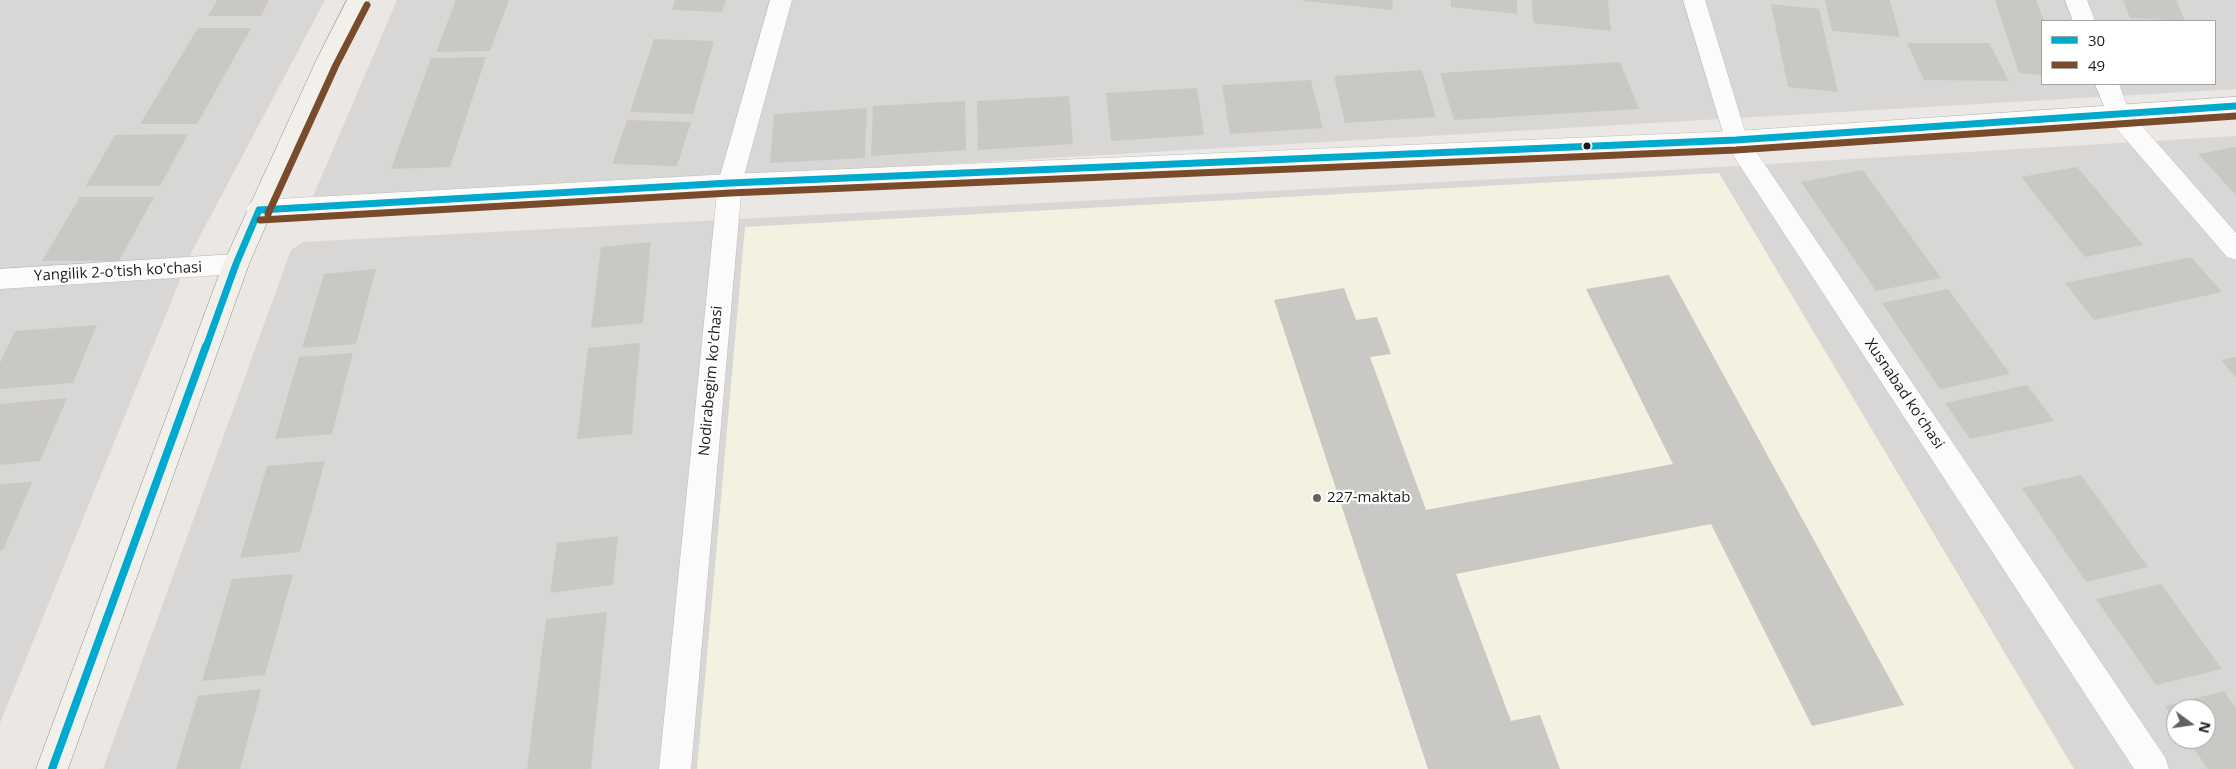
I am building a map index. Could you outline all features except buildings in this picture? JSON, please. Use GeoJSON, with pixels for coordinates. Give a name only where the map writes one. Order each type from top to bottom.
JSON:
{"type":"FeatureCollection","features":[{"type":"Feature","properties":{"kind":"main road"},"geometry":{"type":"LineString","coordinates":[[52,769],[236,264],[327,61],[358,0]]}},
{"type":"Feature","properties":{"kind":"street","name":"Nodirabegim ko'chasi"},"geometry":{"type":"LineString","coordinates":[[675,769],[730,183],[781,0]]}},
{"type":"Feature","properties":{"kind":"street","name":"Xusnabad ko'chasi"},"geometry":{"type":"LineString","coordinates":[[1694,0],[1736,140],[2153,769]]}},
{"type":"Feature","properties":{"kind":"street"},"geometry":{"type":"LineString","coordinates":[[2076,0],[2084,20]]}},
{"type":"Feature","properties":{"kind":"street"},"geometry":{"type":"LineString","coordinates":[[2107,85],[2118,115],[2236,250]]}},
{"type":"Feature","properties":{"kind":"street"},"geometry":{"type":"LineString","coordinates":[[259,210],[730,183],[1736,140],[2236,106]]}},
{"type":"Feature","properties":{"kind":"street","name":"Yangilik 2-o'tish ko'chasi"},"geometry":{"type":"LineString","coordinates":[[0,279],[236,264]]}},
{"type":"Feature","properties":{"kind":"shaded area"},"geometry":{"type":"Polygon","coordinates":[[[0,0],[325,0],[191,253],[0,723],[0,0]]]}},
{"type":"Feature","properties":{"kind":"shaded area"},"geometry":{"type":"Polygon","coordinates":[[[397,0],[2236,0],[2236,89],[311,201],[397,0]]]}},
{"type":"Feature","properties":{"kind":"shaded area"},"geometry":{"type":"Polygon","coordinates":[[[2236,136],[2236,769],[103,769],[291,250],[303,242],[1669,170],[2236,136]]]}},
{"type":"Feature","properties":{"kind":"shaded area","name":"227-maktab"},"geometry":{"type":"Polygon","coordinates":[[[1719,173],[2074,769],[697,769],[745,227],[1719,173]]]}},
{"type":"Feature","properties":{"kind":"transit line","name":"49"},"geometry":{"type":"LineString","coordinates":[[268,214],[336,65],[367,5]]}},
{"type":"Feature","properties":{"kind":"transit line","name":"30"},"geometry":{"type":"LineString","coordinates":[[259,210],[730,183],[1736,140],[2236,106]]}},
{"type":"Feature","properties":{"kind":"transit line","name":"49"},"geometry":{"type":"LineString","coordinates":[[260,220],[730,193],[1736,150],[2236,116]]}},
{"type":"Feature","properties":{"kind":"transit line","name":"30"},"geometry":{"type":"LineString","coordinates":[[52,769],[236,264],[259,210]]}},
{"type":"Feature","properties":{"kind":"place","name":"227-maktab"},"geometry":{"type":"Point","coordinates":[1317,498]}}]}
